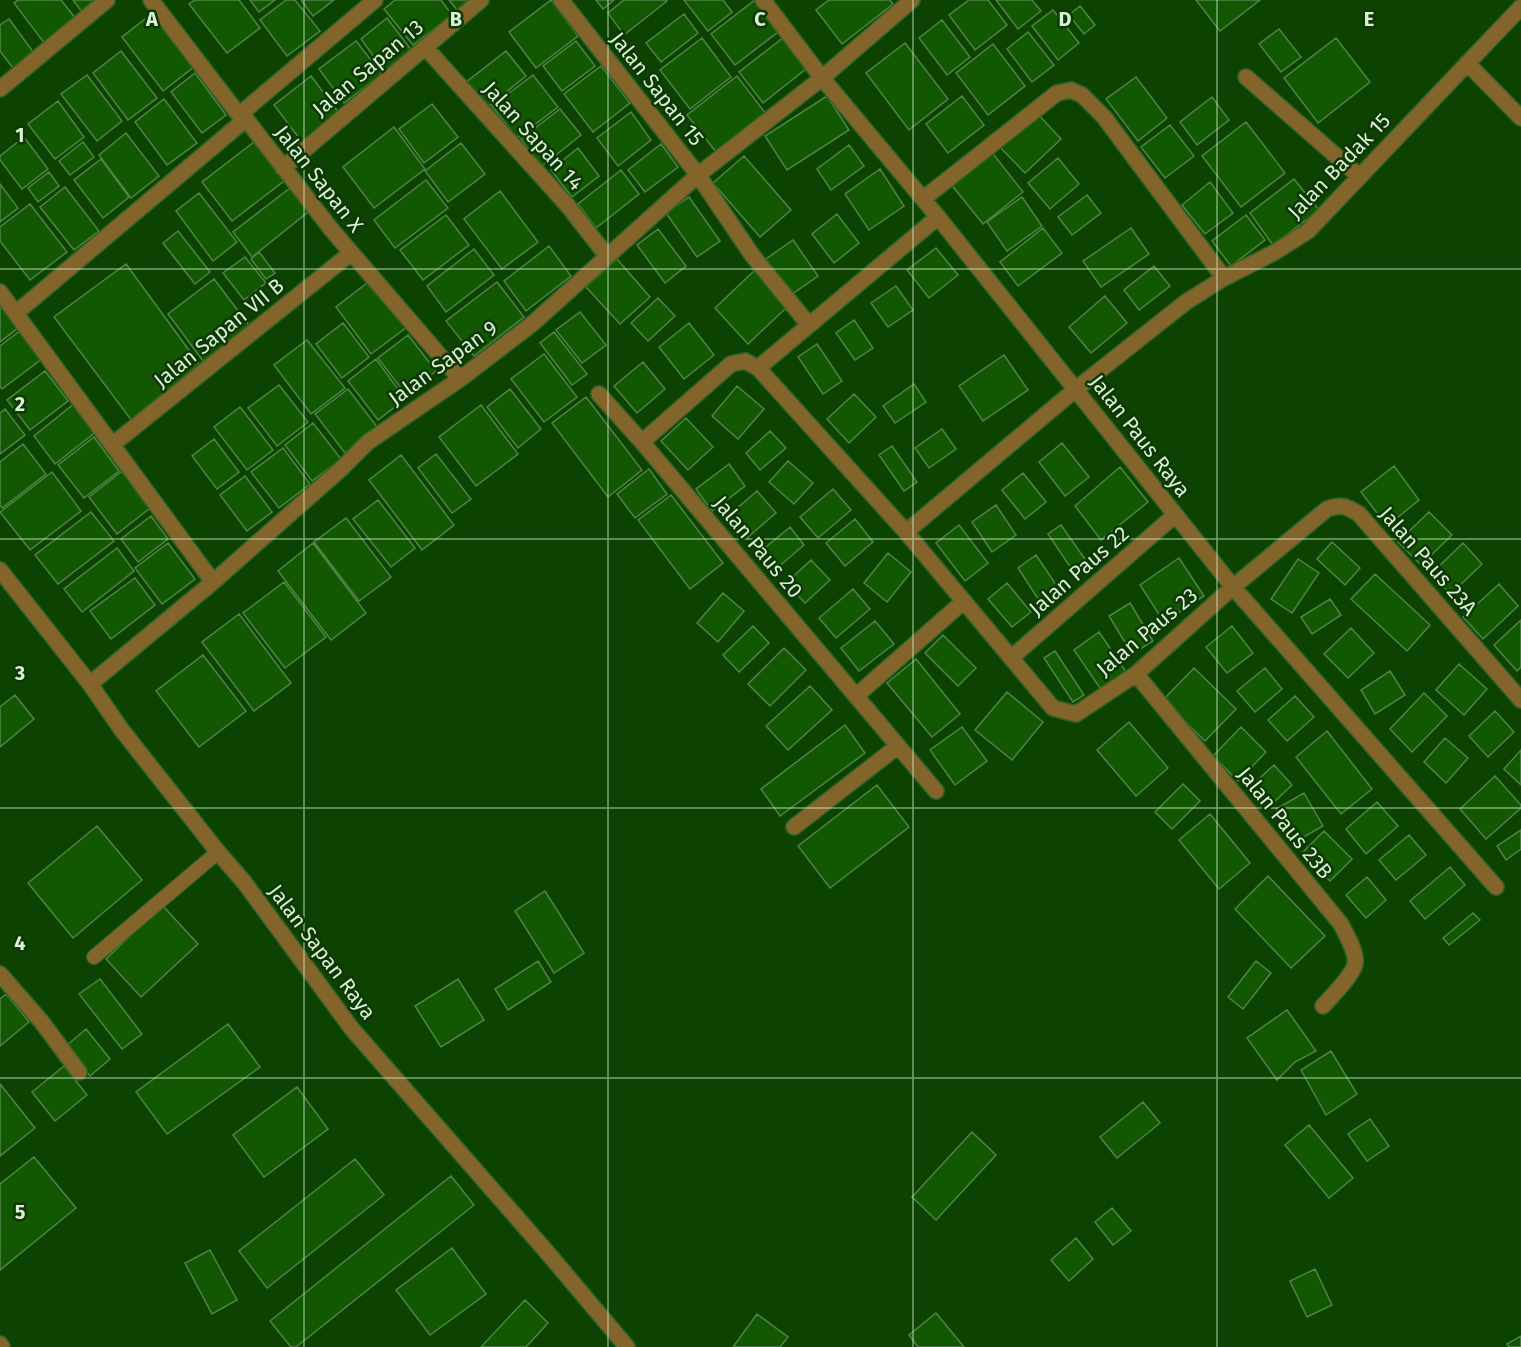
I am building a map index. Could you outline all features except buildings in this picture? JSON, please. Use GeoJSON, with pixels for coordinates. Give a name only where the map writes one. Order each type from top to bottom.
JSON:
{"type":"FeatureCollection","features":[{"type":"Feature","properties":{"kind":"street"},"geometry":{"type":"LineString","coordinates":[[0,89],[107,0]]}},
{"type":"Feature","properties":{"kind":"street","name":"Jalan Sapan X"},"geometry":{"type":"LineString","coordinates":[[151,0],[351,253],[460,378]]}},
{"type":"Feature","properties":{"kind":"street"},"geometry":{"type":"LineString","coordinates":[[16,313],[375,0]]}},
{"type":"Feature","properties":{"kind":"street","name":"Jalan Sapan 13"},"geometry":{"type":"LineString","coordinates":[[283,168],[481,0]]}},
{"type":"Feature","properties":{"kind":"street","name":"Jalan Sapan 15"},"geometry":{"type":"LineString","coordinates":[[561,0],[698,175],[752,255],[809,325]]}},
{"type":"Feature","properties":{"kind":"street","name":"Jalan Paus Raya"},"geometry":{"type":"LineString","coordinates":[[763,0],[822,78],[938,217],[1233,587],[1496,886]]}},
{"type":"Feature","properties":{"kind":"street","name":"Jalan Sapan 9"},"geometry":{"type":"LineString","coordinates":[[90,684],[213,582],[342,468],[368,441],[460,378],[532,324],[698,175],[822,78],[912,0]]}},
{"type":"Feature","properties":{"kind":"street","name":"Jalan Badak 15"},"geometry":{"type":"LineString","coordinates":[[906,532],[1076,389],[1186,302],[1308,231],[1521,7]]}},
{"type":"Feature","properties":{"kind":"street","name":"Jalan Sapan 14"},"geometry":{"type":"LineString","coordinates":[[425,47],[567,206],[608,256]]}},
{"type":"Feature","properties":{"kind":"street"},"geometry":{"type":"LineString","coordinates":[[1467,63],[1521,118]]}},
{"type":"Feature","properties":{"kind":"street"},"geometry":{"type":"LineString","coordinates":[[1246,77],[1359,176]]}},
{"type":"Feature","properties":{"kind":"street"},"geometry":{"type":"LineString","coordinates":[[923,199],[1057,93],[1071,90],[1082,95],[1104,117],[1224,279]]}},
{"type":"Feature","properties":{"kind":"street"},"geometry":{"type":"LineString","coordinates":[[758,368],[938,217]]}},
{"type":"Feature","properties":{"kind":"street","name":"Jalan Sapan VII B"},"geometry":{"type":"LineString","coordinates":[[112,446],[351,253]]}},
{"type":"Feature","properties":{"kind":"street"},"geometry":{"type":"LineString","coordinates":[[0,292],[213,582]]}},
{"type":"Feature","properties":{"kind":"street"},"geometry":{"type":"LineString","coordinates":[[642,442],[731,364],[745,361],[758,368],[906,532],[1011,658]]}},
{"type":"Feature","properties":{"kind":"street","name":"Jalan Paus 20"},"geometry":{"type":"LineString","coordinates":[[599,394],[936,791]]}},
{"type":"Feature","properties":{"kind":"street","name":"Jalan Paus 23A"},"geometry":{"type":"LineString","coordinates":[[1233,587],[1327,509],[1338,506],[1347,507],[1359,514],[1521,700]]}},
{"type":"Feature","properties":{"kind":"street","name":"Jalan Paus 22"},"geometry":{"type":"LineString","coordinates":[[1011,658],[1175,515]]}},
{"type":"Feature","properties":{"kind":"street","name":"Jalan Sapan Raya"},"geometry":{"type":"LineString","coordinates":[[0,570],[90,684],[121,729],[244,882],[352,1029],[627,1347]]}},
{"type":"Feature","properties":{"kind":"street","name":"Jalan Paus 23"},"geometry":{"type":"LineString","coordinates":[[1011,658],[1053,708],[1076,714],[1136,674],[1233,587]]}},
{"type":"Feature","properties":{"kind":"street"},"geometry":{"type":"LineString","coordinates":[[856,696],[964,601]]}},
{"type":"Feature","properties":{"kind":"street","name":"Jalan Paus 23B"},"geometry":{"type":"LineString","coordinates":[[1136,674],[1341,924],[1352,947],[1355,964],[1347,979],[1323,1006]]}},
{"type":"Feature","properties":{"kind":"street"},"geometry":{"type":"LineString","coordinates":[[794,827],[898,746]]}},
{"type":"Feature","properties":{"kind":"street"},"geometry":{"type":"LineString","coordinates":[[0,974],[41,1021],[79,1072]]}},
{"type":"Feature","properties":{"kind":"lane"},"geometry":{"type":"LineString","coordinates":[[94,957],[218,852]]}}]}
